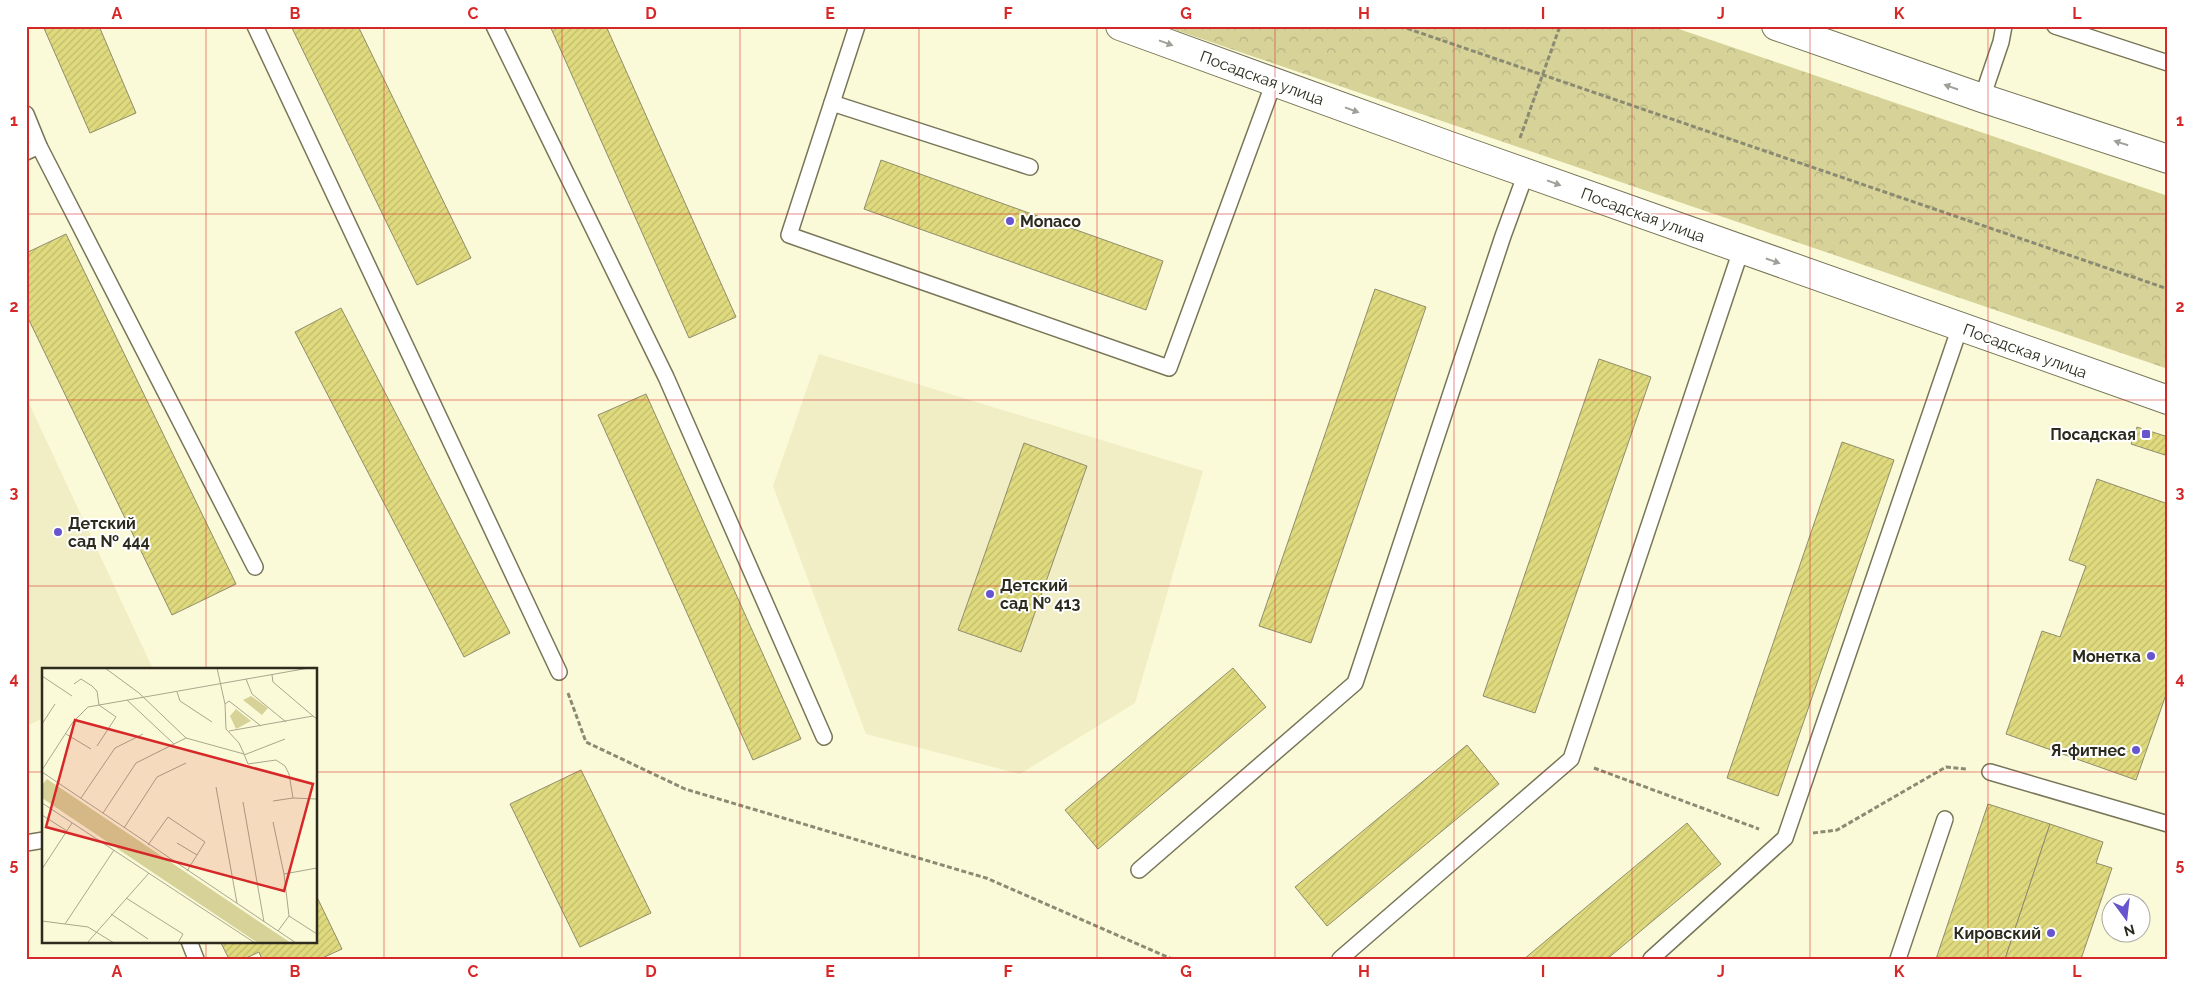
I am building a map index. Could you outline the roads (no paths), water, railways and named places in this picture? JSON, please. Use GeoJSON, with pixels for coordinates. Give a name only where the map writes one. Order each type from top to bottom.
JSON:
{"type":"FeatureCollection","features":[{"type":"Feature","properties":{"kind":"street","name":"Посадская улица"},"geometry":{"type":"LineString","coordinates":[[1120,26],[1741,250],[2168,400]]}},
{"type":"Feature","properties":{"kind":"street"},"geometry":{"type":"LineString","coordinates":[[1776,26],[1982,98],[2168,159]]}},
{"type":"Feature","properties":{"kind":"lane"},"geometry":{"type":"LineString","coordinates":[[255,26],[559,672]]}},
{"type":"Feature","properties":{"kind":"lane"},"geometry":{"type":"LineString","coordinates":[[494,26],[666,377],[824,737]]}},
{"type":"Feature","properties":{"kind":"lane"},"geometry":{"type":"LineString","coordinates":[[857,26],[789,235],[1170,368],[1274,82]]}},
{"type":"Feature","properties":{"kind":"lane"},"geometry":{"type":"LineString","coordinates":[[1982,98],[2001,42],[2004,26]]}},
{"type":"Feature","properties":{"kind":"lane"},"geometry":{"type":"LineString","coordinates":[[2055,26],[2168,62]]}},
{"type":"Feature","properties":{"kind":"lane"},"geometry":{"type":"LineString","coordinates":[[832,103],[1030,167]]}},
{"type":"Feature","properties":{"kind":"lane"},"geometry":{"type":"LineString","coordinates":[[26,114],[33,149],[255,567]]}},
{"type":"Feature","properties":{"kind":"lane"},"geometry":{"type":"LineString","coordinates":[[1139,870],[1355,683],[1503,236],[1518,170]]}},
{"type":"Feature","properties":{"kind":"lane"},"geometry":{"type":"LineString","coordinates":[[1340,959],[1571,759],[1741,250]]}},
{"type":"Feature","properties":{"kind":"lane"},"geometry":{"type":"LineString","coordinates":[[1651,959],[1785,838],[1960,327]]}},
{"type":"Feature","properties":{"kind":"lane"},"geometry":{"type":"LineString","coordinates":[[1990,772],[2168,824]]}},
{"type":"Feature","properties":{"kind":"lane"},"geometry":{"type":"LineString","coordinates":[[1898,959],[1945,819]]}},
{"type":"Feature","properties":{"kind":"lane"},"geometry":{"type":"LineString","coordinates":[[26,843],[42,840]]}},
{"type":"Feature","properties":{"kind":"lane"},"geometry":{"type":"LineString","coordinates":[[189,942],[196,959]]}},
{"type":"Feature","properties":{"kind":"place","name":"Monaco"},"geometry":{"type":"Point","coordinates":[1010,221]}},
{"type":"Feature","properties":{"kind":"place","name":"Посадская"},"geometry":{"type":"Point","coordinates":[2146,434]}},
{"type":"Feature","properties":{"kind":"place","name":"Детский сад № 444"},"geometry":{"type":"Point","coordinates":[58,532]}},
{"type":"Feature","properties":{"kind":"place","name":"Детский сад № 413"},"geometry":{"type":"Point","coordinates":[990,594]}},
{"type":"Feature","properties":{"kind":"place","name":"Монетка"},"geometry":{"type":"Point","coordinates":[2151,656]}},
{"type":"Feature","properties":{"kind":"place","name":"Я-фитнес"},"geometry":{"type":"Point","coordinates":[2136,750]}},
{"type":"Feature","properties":{"kind":"place","name":"Кировский"},"geometry":{"type":"Point","coordinates":[2051,933]}}]}
